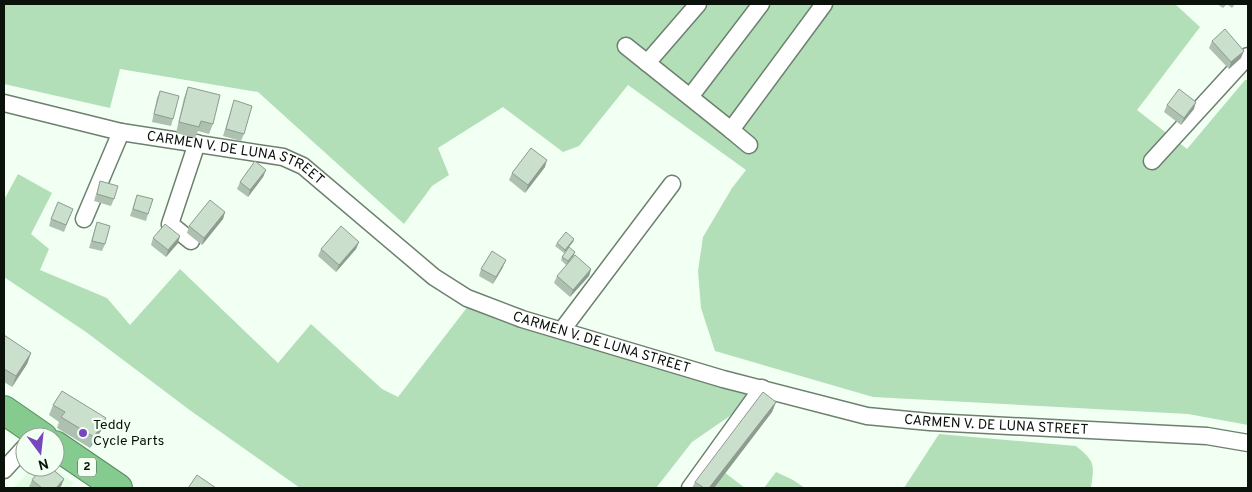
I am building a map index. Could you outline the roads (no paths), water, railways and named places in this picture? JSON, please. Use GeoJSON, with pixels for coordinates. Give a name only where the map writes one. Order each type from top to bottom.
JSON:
{"type":"FeatureCollection","features":[{"type":"Feature","properties":{"kind":"highway","name":"2"},"geometry":{"type":"LineString","coordinates":[[4,410],[24,427]]}},
{"type":"Feature","properties":{"kind":"highway","name":"2"},"geometry":{"type":"LineString","coordinates":[[65,456],[118,488]]}},
{"type":"Feature","properties":{"kind":"street"},"geometry":{"type":"LineString","coordinates":[[647,63],[698,4]]}},
{"type":"Feature","properties":{"kind":"street"},"geometry":{"type":"LineString","coordinates":[[690,97],[761,4]]}},
{"type":"Feature","properties":{"kind":"street"},"geometry":{"type":"LineString","coordinates":[[731,130],[824,4]]}},
{"type":"Feature","properties":{"kind":"street"},"geometry":{"type":"LineString","coordinates":[[626,46],[749,145]]}},
{"type":"Feature","properties":{"kind":"street"},"geometry":{"type":"LineString","coordinates":[[1152,161],[1248,56]]}},
{"type":"Feature","properties":{"kind":"street","name":"CARMEN V. DE LUNA STREET"},"geometry":{"type":"LineString","coordinates":[[4,103],[121,132],[283,157],[303,166],[434,276],[466,298],[522,319],[723,379],[867,416],[930,422],[1207,436],[1248,443]]}},
{"type":"Feature","properties":{"kind":"street"},"geometry":{"type":"LineString","coordinates":[[84,219],[121,132]]}},
{"type":"Feature","properties":{"kind":"street"},"geometry":{"type":"LineString","coordinates":[[191,241],[170,224],[197,144]]}},
{"type":"Feature","properties":{"kind":"street"},"geometry":{"type":"LineString","coordinates":[[562,330],[672,184]]}},
{"type":"Feature","properties":{"kind":"street"},"geometry":{"type":"LineString","coordinates":[[690,488],[762,388]]}},
{"type":"Feature","properties":{"kind":"street"},"geometry":{"type":"LineString","coordinates":[[4,470],[15,461]]}},
{"type":"Feature","properties":{"kind":"place","name":"Teddy Cycle Parts"},"geometry":{"type":"Point","coordinates":[83,433]}}]}
